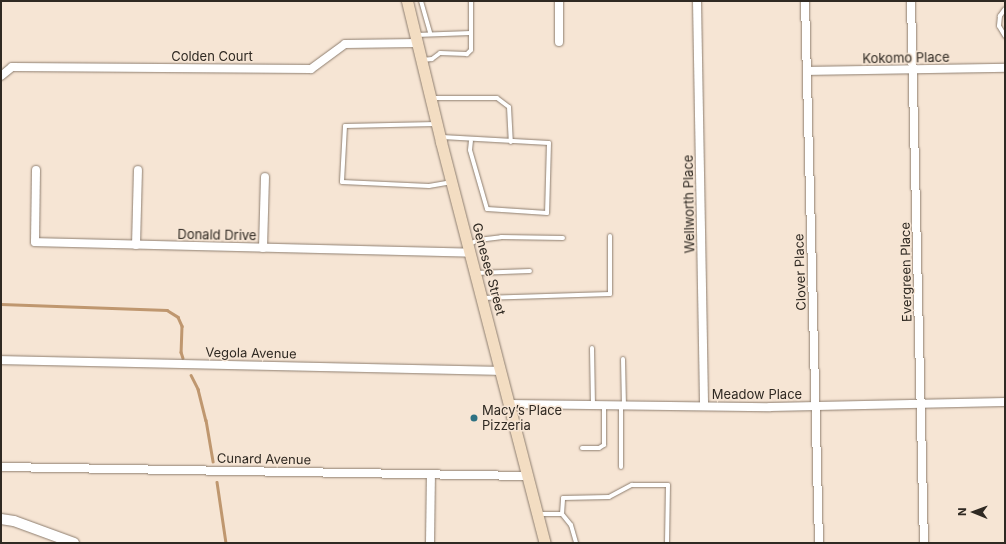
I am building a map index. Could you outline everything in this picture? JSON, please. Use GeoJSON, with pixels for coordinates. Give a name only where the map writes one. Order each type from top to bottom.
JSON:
{"type":"FeatureCollection","features":[{"type":"Feature","properties":{"kind":"main road","name":"Genesee Street"},"geometry":{"type":"LineString","coordinates":[[407,1],[436,124],[476,273],[526,476],[545,543]]}},
{"type":"Feature","properties":{"kind":"street"},"geometry":{"type":"LineString","coordinates":[[559,1],[559,42]]}},
{"type":"Feature","properties":{"kind":"street","name":"Wellworth Place"},"geometry":{"type":"LineString","coordinates":[[697,1],[704,406]]}},
{"type":"Feature","properties":{"kind":"street","name":"Clover Place"},"geometry":{"type":"LineString","coordinates":[[805,1],[819,543]]}},
{"type":"Feature","properties":{"kind":"street","name":"Evergreen Place"},"geometry":{"type":"LineString","coordinates":[[911,1],[924,543]]}},
{"type":"Feature","properties":{"kind":"street","name":"Colden Court"},"geometry":{"type":"LineString","coordinates":[[1,76],[12,67],[311,69],[344,44],[417,39]]}},
{"type":"Feature","properties":{"kind":"street","name":"Kokomo Place"},"geometry":{"type":"LineString","coordinates":[[807,71],[1005,68]]}},
{"type":"Feature","properties":{"kind":"street","name":"Donald Drive"},"geometry":{"type":"LineString","coordinates":[[36,170],[35,242],[136,246],[469,249]]}},
{"type":"Feature","properties":{"kind":"street"},"geometry":{"type":"LineString","coordinates":[[136,246],[138,170]]}},
{"type":"Feature","properties":{"kind":"street"},"geometry":{"type":"LineString","coordinates":[[264,248],[265,177]]}},
{"type":"Feature","properties":{"kind":"street","name":"Vegola Avenue"},"geometry":{"type":"LineString","coordinates":[[1,360],[501,371]]}},
{"type":"Feature","properties":{"kind":"street","name":"Meadow Place"},"geometry":{"type":"LineString","coordinates":[[509,404],[815,406],[1005,402]]}},
{"type":"Feature","properties":{"kind":"street","name":"Cunard Avenue"},"geometry":{"type":"LineString","coordinates":[[1,467],[526,476]]}},
{"type":"Feature","properties":{"kind":"street"},"geometry":{"type":"LineString","coordinates":[[430,543],[431,475]]}},
{"type":"Feature","properties":{"kind":"street"},"geometry":{"type":"LineString","coordinates":[[1,520],[14,521],[74,543]]}},
{"type":"Feature","properties":{"kind":"lane"},"geometry":{"type":"LineString","coordinates":[[421,1],[430,33]]}},
{"type":"Feature","properties":{"kind":"lane"},"geometry":{"type":"LineString","coordinates":[[422,60],[432,59],[440,53],[466,54],[471,50],[471,1]]}},
{"type":"Feature","properties":{"kind":"lane"},"geometry":{"type":"LineString","coordinates":[[1005,9],[1000,16],[999,26],[1005,36]]}},
{"type":"Feature","properties":{"kind":"lane"},"geometry":{"type":"LineString","coordinates":[[417,39],[430,33],[471,33]]}},
{"type":"Feature","properties":{"kind":"lane"},"geometry":{"type":"LineString","coordinates":[[430,98],[497,98],[509,106],[511,142]]}},
{"type":"Feature","properties":{"kind":"lane"},"geometry":{"type":"LineString","coordinates":[[436,124],[344,126],[342,182],[429,186],[451,182]]}},
{"type":"Feature","properties":{"kind":"lane"},"geometry":{"type":"LineString","coordinates":[[440,137],[471,141],[549,143],[547,213],[487,209],[470,150],[471,141]]}},
{"type":"Feature","properties":{"kind":"lane"},"geometry":{"type":"LineString","coordinates":[[482,298],[610,294],[610,236]]}},
{"type":"Feature","properties":{"kind":"lane"},"geometry":{"type":"LineString","coordinates":[[469,249],[478,240],[501,237],[563,238]]}},
{"type":"Feature","properties":{"kind":"lane"},"geometry":{"type":"LineString","coordinates":[[476,273],[530,271]]}},
{"type":"Feature","properties":{"kind":"lane"},"geometry":{"type":"LineString","coordinates":[[592,348],[593,405]]}},
{"type":"Feature","properties":{"kind":"lane"},"geometry":{"type":"LineString","coordinates":[[621,467],[623,359]]}},
{"type":"Feature","properties":{"kind":"lane"},"geometry":{"type":"LineString","coordinates":[[582,448],[599,448],[604,445],[604,405]]}},
{"type":"Feature","properties":{"kind":"lane"},"geometry":{"type":"LineString","coordinates":[[576,543],[571,525],[562,514],[563,498],[609,497],[632,485],[668,485],[667,543]]}},
{"type":"Feature","properties":{"kind":"lane"},"geometry":{"type":"LineString","coordinates":[[537,514],[562,514]]}},
{"type":"Feature","properties":{"kind":"waterway"},"geometry":{"type":"LineString","coordinates":[[1,304],[167,310],[178,317],[182,326],[181,352],[183,358]]}},
{"type":"Feature","properties":{"kind":"waterway"},"geometry":{"type":"LineString","coordinates":[[191,375],[198,389],[206,420],[213,461]]}},
{"type":"Feature","properties":{"kind":"waterway"},"geometry":{"type":"LineString","coordinates":[[217,482],[226,543]]}},
{"type":"Feature","properties":{"kind":"place","name":"Macy’s Place Pizzeria"},"geometry":{"type":"Point","coordinates":[474,418]}}]}
